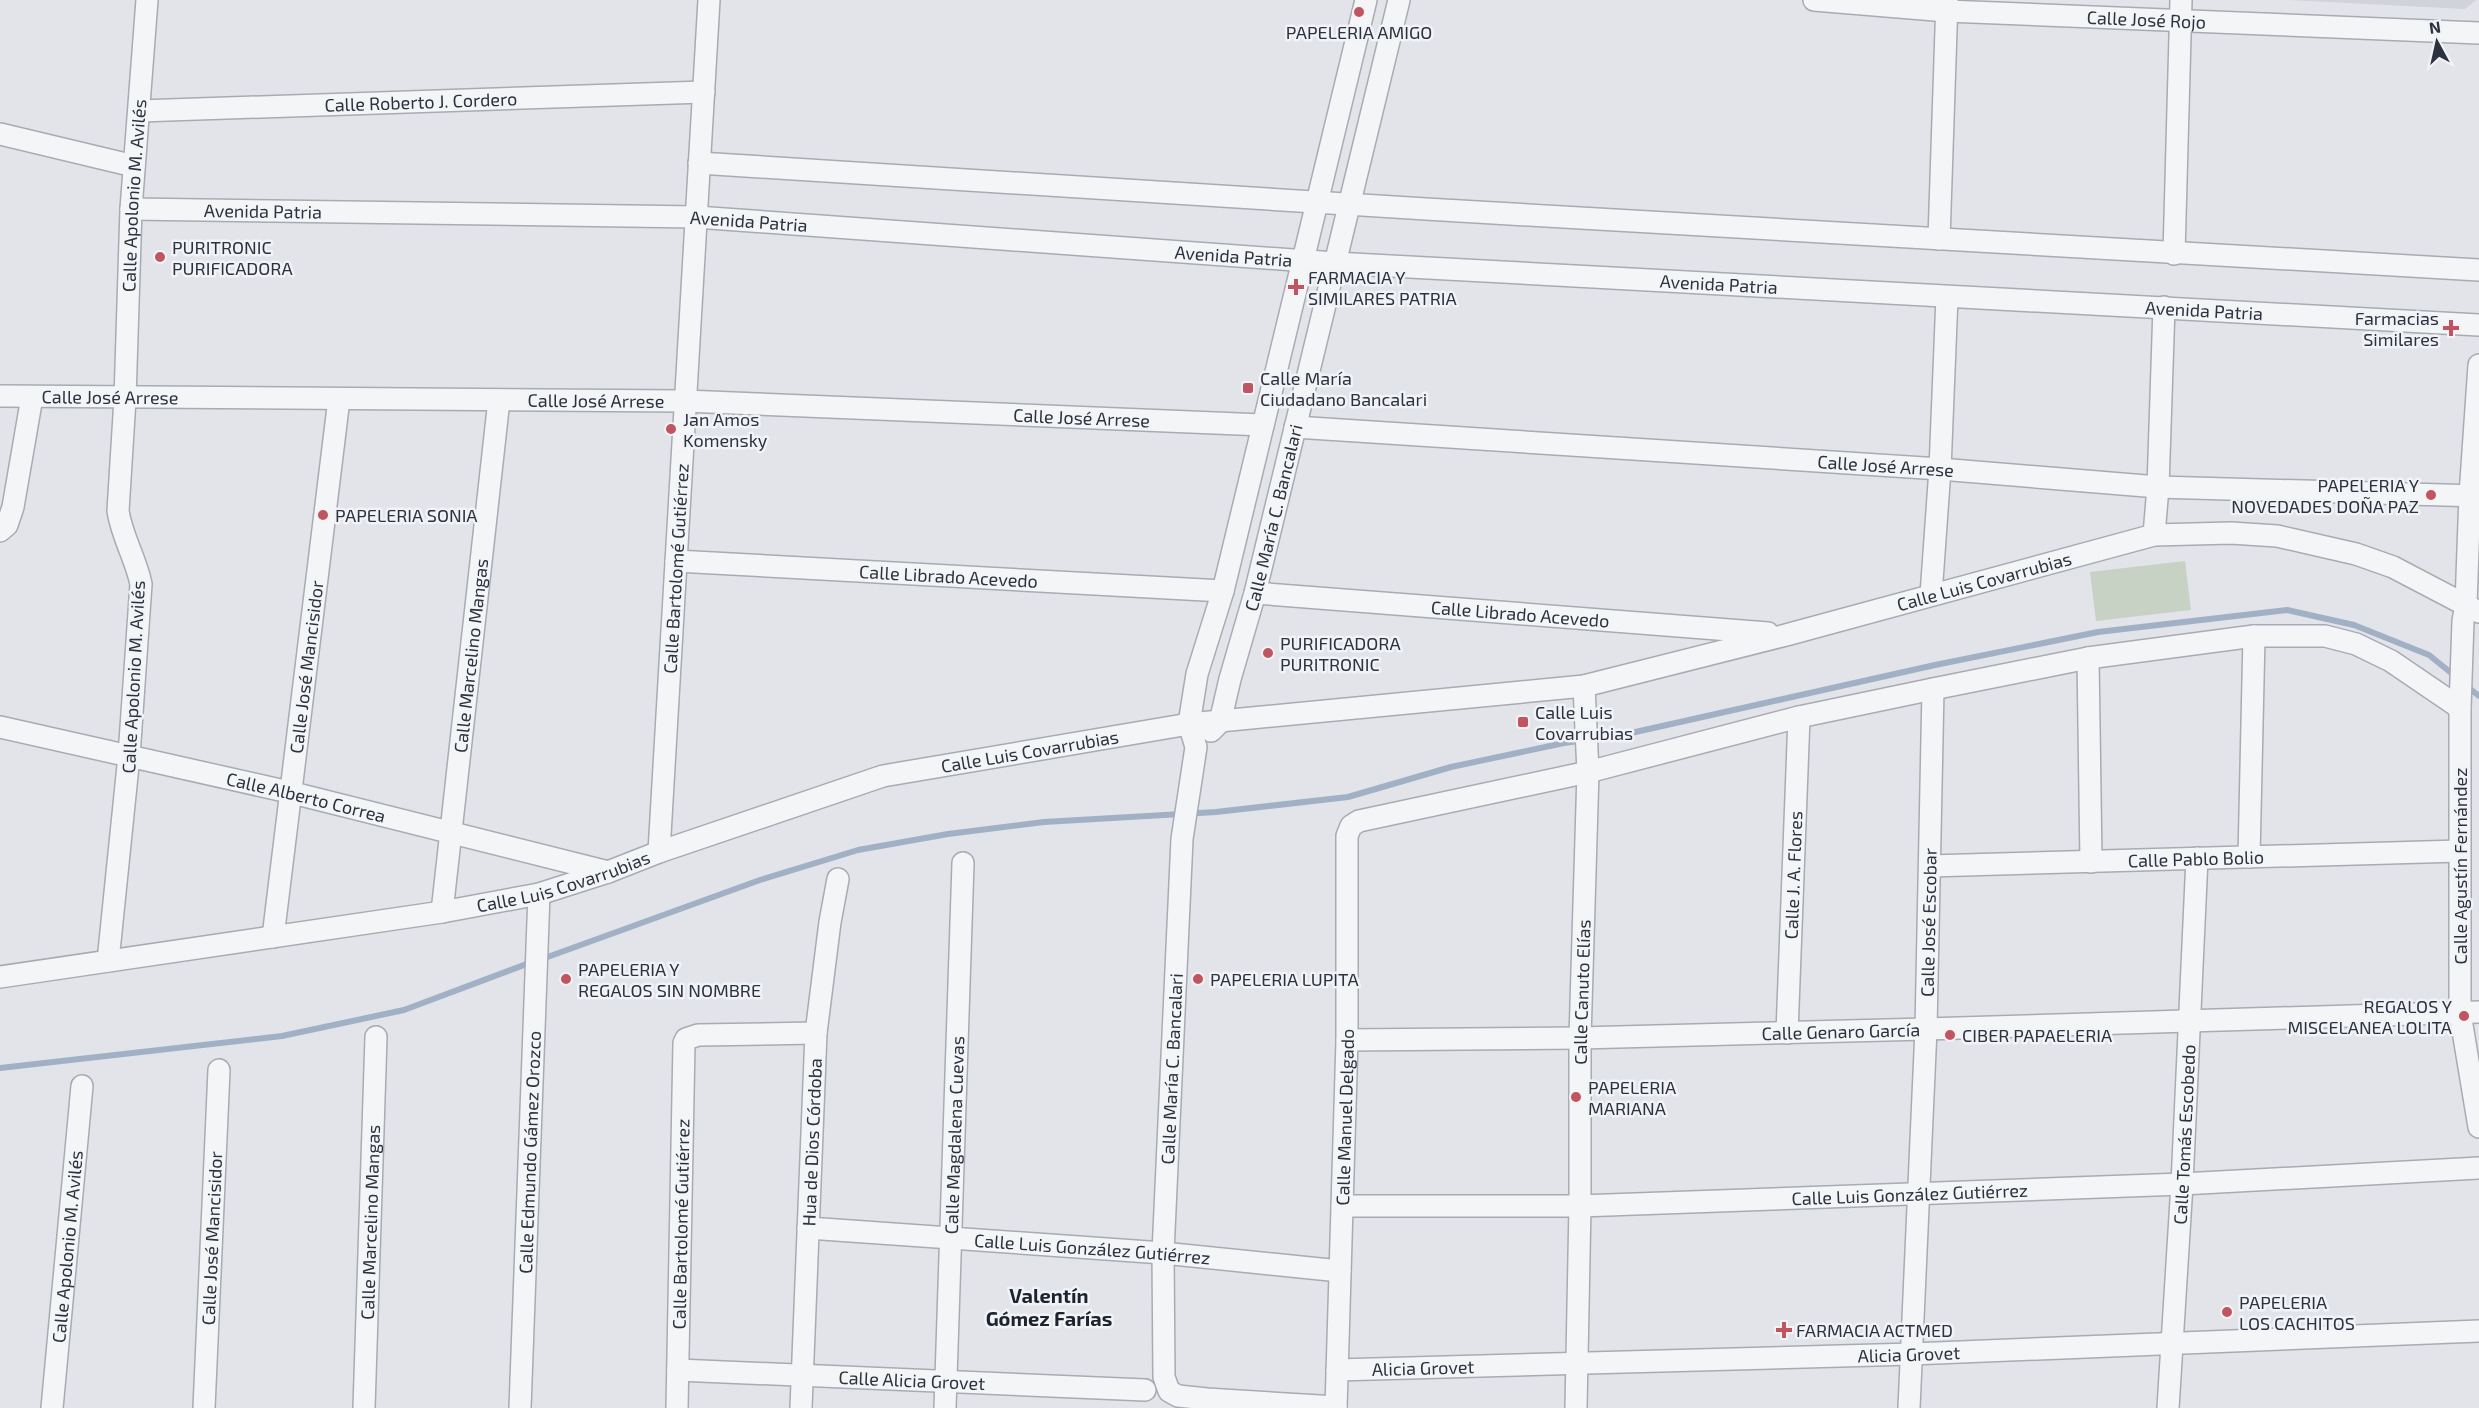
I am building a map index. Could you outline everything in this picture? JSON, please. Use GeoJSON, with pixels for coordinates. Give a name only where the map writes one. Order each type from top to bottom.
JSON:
{"type":"FeatureCollection","features":[{"type":"Feature","properties":{"kind":"street","name":"Calle Apolonio M. Avilés"},"geometry":{"type":"LineString","coordinates":[[108,961],[129,756],[141,584],[118,511],[125,399],[131,209],[147,0]]}},
{"type":"Feature","properties":{"kind":"street","name":"Calle Bartolomé Gutiérrez"},"geometry":{"type":"LineString","coordinates":[[659,852],[709,0]]}},
{"type":"Feature","properties":{"kind":"street","name":"Calle María C. Bancalari"},"geometry":{"type":"LineString","coordinates":[[1207,1403],[1178,1396],[1169,1391],[1164,1377],[1163,1252],[1182,839],[1195,754],[1189,724],[1197,674],[1223,591],[1366,0]]}},
{"type":"Feature","properties":{"kind":"street","name":"Calle María C. Bancalari"},"geometry":{"type":"LineString","coordinates":[[1220,722],[1255,592],[1399,0]]}},
{"type":"Feature","properties":{"kind":"street","name":"Calle José Rojo"},"geometry":{"type":"LineString","coordinates":[[1814,0],[2180,10],[2479,33]]}},
{"type":"Feature","properties":{"kind":"street"},"geometry":{"type":"LineString","coordinates":[[1939,239],[1947,5]]}},
{"type":"Feature","properties":{"kind":"street"},"geometry":{"type":"LineString","coordinates":[[2174,254],[2180,10]]}},
{"type":"Feature","properties":{"kind":"street","name":"Calle Roberto J. Cordero"},"geometry":{"type":"LineString","coordinates":[[139,111],[704,92]]}},
{"type":"Feature","properties":{"kind":"street"},"geometry":{"type":"LineString","coordinates":[[0,134],[134,166]]}},
{"type":"Feature","properties":{"kind":"street"},"geometry":{"type":"LineString","coordinates":[[699,163],[1349,205],[2479,270]]}},
{"type":"Feature","properties":{"kind":"street","name":"Avenida Patria"},"geometry":{"type":"LineString","coordinates":[[131,209],[696,217],[1335,263],[2479,325]]}},
{"type":"Feature","properties":{"kind":"street"},"geometry":{"type":"LineString","coordinates":[[1931,595],[1940,469],[1947,297]]}},
{"type":"Feature","properties":{"kind":"street"},"geometry":{"type":"LineString","coordinates":[[2154,535],[2158,487],[2164,307]]}},
{"type":"Feature","properties":{"kind":"street","name":"Calle Agustín Fernández"},"geometry":{"type":"LineString","coordinates":[[2479,365],[2470,612],[2461,702],[2459,851],[2479,1127]]}},
{"type":"Feature","properties":{"kind":"street","name":"Calle José Arrese"},"geometry":{"type":"LineString","coordinates":[[0,396],[125,399],[685,401],[1263,425]]}},
{"type":"Feature","properties":{"kind":"street"},"geometry":{"type":"LineString","coordinates":[[0,531],[7,525],[13,507],[32,397]]}},
{"type":"Feature","properties":{"kind":"street","name":"Calle José Mancisidor"},"geometry":{"type":"LineString","coordinates":[[273,937],[339,399]]}},
{"type":"Feature","properties":{"kind":"street","name":"Calle Marcelino Mangas"},"geometry":{"type":"LineString","coordinates":[[442,912],[500,400]]}},
{"type":"Feature","properties":{"kind":"street","name":"Calle José Arrese"},"geometry":{"type":"LineString","coordinates":[[1295,427],[1940,469],[2158,487],[2474,495]]}},
{"type":"Feature","properties":{"kind":"street","name":"Calle Luis Covarrubias"},"geometry":{"type":"LineString","coordinates":[[0,977],[442,912],[538,894],[608,872],[659,852],[883,776],[1189,724],[1584,686],[1786,635],[2154,535],[2230,533],[2277,536],[2315,544],[2356,554],[2393,567],[2470,612]]}},
{"type":"Feature","properties":{"kind":"street","name":"Calle Librado Acevedo"},"geometry":{"type":"LineString","coordinates":[[676,561],[1223,591]]}},
{"type":"Feature","properties":{"kind":"street","name":"Calle Librado Acevedo"},"geometry":{"type":"LineString","coordinates":[[1255,592],[1786,635]]}},
{"type":"Feature","properties":{"kind":"street"},"geometry":{"type":"LineString","coordinates":[[2249,857],[2254,636]]}},
{"type":"Feature","properties":{"kind":"street"},"geometry":{"type":"LineString","coordinates":[[1587,768],[1799,717],[2088,658],[2254,636],[2325,636],[2356,644],[2391,661],[2461,702]]}},
{"type":"Feature","properties":{"kind":"street"},"geometry":{"type":"LineString","coordinates":[[2088,658],[2091,862]]}},
{"type":"Feature","properties":{"kind":"street","name":"Calle Canuto Elías"},"geometry":{"type":"LineString","coordinates":[[1576,1408],[1580,1206],[1580,1038],[1587,768],[1584,686]]}},
{"type":"Feature","properties":{"kind":"street","name":"Calle José Escobar"},"geometry":{"type":"LineString","coordinates":[[1909,1408],[1926,1029],[1933,689]]}},
{"type":"Feature","properties":{"kind":"street","name":"Calle J. A. Flores"},"geometry":{"type":"LineString","coordinates":[[1787,1032],[1799,717]]}},
{"type":"Feature","properties":{"kind":"street"},"geometry":{"type":"LineString","coordinates":[[1195,754],[1220,722]]}},
{"type":"Feature","properties":{"kind":"street","name":"Calle Alberto Correa"},"geometry":{"type":"LineString","coordinates":[[0,728],[289,792],[608,872]]}},
{"type":"Feature","properties":{"kind":"street","name":"Calle Manuel Delgado"},"geometry":{"type":"LineString","coordinates":[[1336,1407],[1347,1040],[1347,836],[1351,826],[1366,819],[1587,768]]}},
{"type":"Feature","properties":{"kind":"street","name":"Calle Pablo Bolio"},"geometry":{"type":"LineString","coordinates":[[1930,866],[2459,851]]}},
{"type":"Feature","properties":{"kind":"street","name":"Calle Tomás Escobedo"},"geometry":{"type":"LineString","coordinates":[[2168,1408],[2182,1184],[2197,858]]}},
{"type":"Feature","properties":{"kind":"street","name":"Calle Magdalena Cuevas"},"geometry":{"type":"LineString","coordinates":[[945,1408],[963,863]]}},
{"type":"Feature","properties":{"kind":"street","name":"Hua de Dios Córdoba"},"geometry":{"type":"LineString","coordinates":[[801,1408],[816,1033],[830,922],[838,879]]}},
{"type":"Feature","properties":{"kind":"street","name":"Calle Edmundo Gámez Orozco"},"geometry":{"type":"LineString","coordinates":[[520,1408],[538,894]]}},
{"type":"Feature","properties":{"kind":"street","name":"Calle Genaro García"},"geometry":{"type":"LineString","coordinates":[[1347,1040],[1580,1038],[2469,1013]]}},
{"type":"Feature","properties":{"kind":"street","name":"Calle Bartolomé Gutiérrez"},"geometry":{"type":"LineString","coordinates":[[677,1408],[683,1048],[686,1039],[698,1035],[816,1033]]}},
{"type":"Feature","properties":{"kind":"street","name":"Calle Marcelino Mangas"},"geometry":{"type":"LineString","coordinates":[[364,1408],[376,1037]]}},
{"type":"Feature","properties":{"kind":"street","name":"Calle José Mancisidor"},"geometry":{"type":"LineString","coordinates":[[204,1408],[219,1070]]}},
{"type":"Feature","properties":{"kind":"street","name":"Calle Apolonio M. Avilés"},"geometry":{"type":"LineString","coordinates":[[52,1408],[82,1086]]}},
{"type":"Feature","properties":{"kind":"street","name":"Calle Luis González Gutiérrez"},"geometry":{"type":"LineString","coordinates":[[1342,1206],[1580,1206],[2182,1184],[2479,1168]]}},
{"type":"Feature","properties":{"kind":"street","name":"Calle Luis González Gutiérrez"},"geometry":{"type":"LineString","coordinates":[[808,1228],[1163,1252],[1340,1271]]}},
{"type":"Feature","properties":{"kind":"street","name":"Alicia Grovet"},"geometry":{"type":"LineString","coordinates":[[1337,1370],[1912,1354],[2479,1331]]}},
{"type":"Feature","properties":{"kind":"street","name":"Calle Alicia Grovet"},"geometry":{"type":"LineString","coordinates":[[678,1370],[1145,1390]]}},
{"type":"Feature","properties":{"kind":"street"},"geometry":{"type":"LineString","coordinates":[[1207,1403],[1336,1407]]}},
{"type":"Feature","properties":{"kind":"shaded area"},"geometry":{"type":"Polygon","coordinates":[[[2289,0],[2476,0],[2465,9],[2289,0]]]}},
{"type":"Feature","properties":{"kind":"green space"},"geometry":{"type":"Polygon","coordinates":[[[2185,561],[2191,610],[2096,621],[2090,572],[2185,561]]]}},
{"type":"Feature","properties":{"kind":"waterway"},"geometry":{"type":"LineString","coordinates":[[542,959],[760,880],[858,850],[948,834],[1044,822],[1216,812],[1348,797],[1451,767],[1564,743],[1622,735],[1935,665],[2098,632],[2287,610],[2354,625],[2429,655],[2455,676]]}},
{"type":"Feature","properties":{"kind":"waterway"},"geometry":{"type":"LineString","coordinates":[[2465,685],[2479,696]]}},
{"type":"Feature","properties":{"kind":"waterway"},"geometry":{"type":"LineString","coordinates":[[0,1068],[282,1036],[404,1010],[532,962]]}},
{"type":"Feature","properties":{"kind":"place","name":"PAPELERIA AMIGO"},"geometry":{"type":"Point","coordinates":[1359,12]}},
{"type":"Feature","properties":{"kind":"place","name":"PURITRONIC PURIFICADORA"},"geometry":{"type":"Point","coordinates":[160,257]}},
{"type":"Feature","properties":{"kind":"place","name":"FARMACIA Y SIMILARES PATRIA"},"geometry":{"type":"Point","coordinates":[1296,287]}},
{"type":"Feature","properties":{"kind":"place","name":"Farmacias Similares"},"geometry":{"type":"Point","coordinates":[2451,328]}},
{"type":"Feature","properties":{"kind":"place","name":"Calle María Ciudadano Bancalari"},"geometry":{"type":"Point","coordinates":[1248,388]}},
{"type":"Feature","properties":{"kind":"place","name":"Jan Amos Komensky"},"geometry":{"type":"Point","coordinates":[671,429]}},
{"type":"Feature","properties":{"kind":"place","name":"PAPELERIA Y NOVEDADES DOÑA PAZ"},"geometry":{"type":"Point","coordinates":[2431,495]}},
{"type":"Feature","properties":{"kind":"place","name":"PAPELERIA SONIA"},"geometry":{"type":"Point","coordinates":[323,515]}},
{"type":"Feature","properties":{"kind":"place","name":"PURIFICADORA PURITRONIC"},"geometry":{"type":"Point","coordinates":[1268,653]}},
{"type":"Feature","properties":{"kind":"place","name":"Calle Luis Covarrubias"},"geometry":{"type":"Point","coordinates":[1523,722]}},
{"type":"Feature","properties":{"kind":"place","name":"PAPELERIA Y REGALOS SIN NOMBRE"},"geometry":{"type":"Point","coordinates":[566,979]}},
{"type":"Feature","properties":{"kind":"place","name":"PAPELERIA LUPITA"},"geometry":{"type":"Point","coordinates":[1198,979]}},
{"type":"Feature","properties":{"kind":"place","name":"REGALOS Y MISCELANEA LOLITA"},"geometry":{"type":"Point","coordinates":[2464,1016]}},
{"type":"Feature","properties":{"kind":"place","name":"CIBER PAPAELERIA"},"geometry":{"type":"Point","coordinates":[1950,1035]}},
{"type":"Feature","properties":{"kind":"place","name":"PAPELERIA MARIANA"},"geometry":{"type":"Point","coordinates":[1576,1097]}},
{"type":"Feature","properties":{"kind":"place","name":"PAPELERIA LOS CACHITOS"},"geometry":{"type":"Point","coordinates":[2227,1312]}},
{"type":"Feature","properties":{"kind":"place","name":"FARMACIA ACTMED"},"geometry":{"type":"Point","coordinates":[1784,1330]}},
{"type":"Feature","properties":{"kind":"district","name":"Valentín Gómez Farías"},"geometry":{"type":"Point","coordinates":[1049,1306]}}]}
